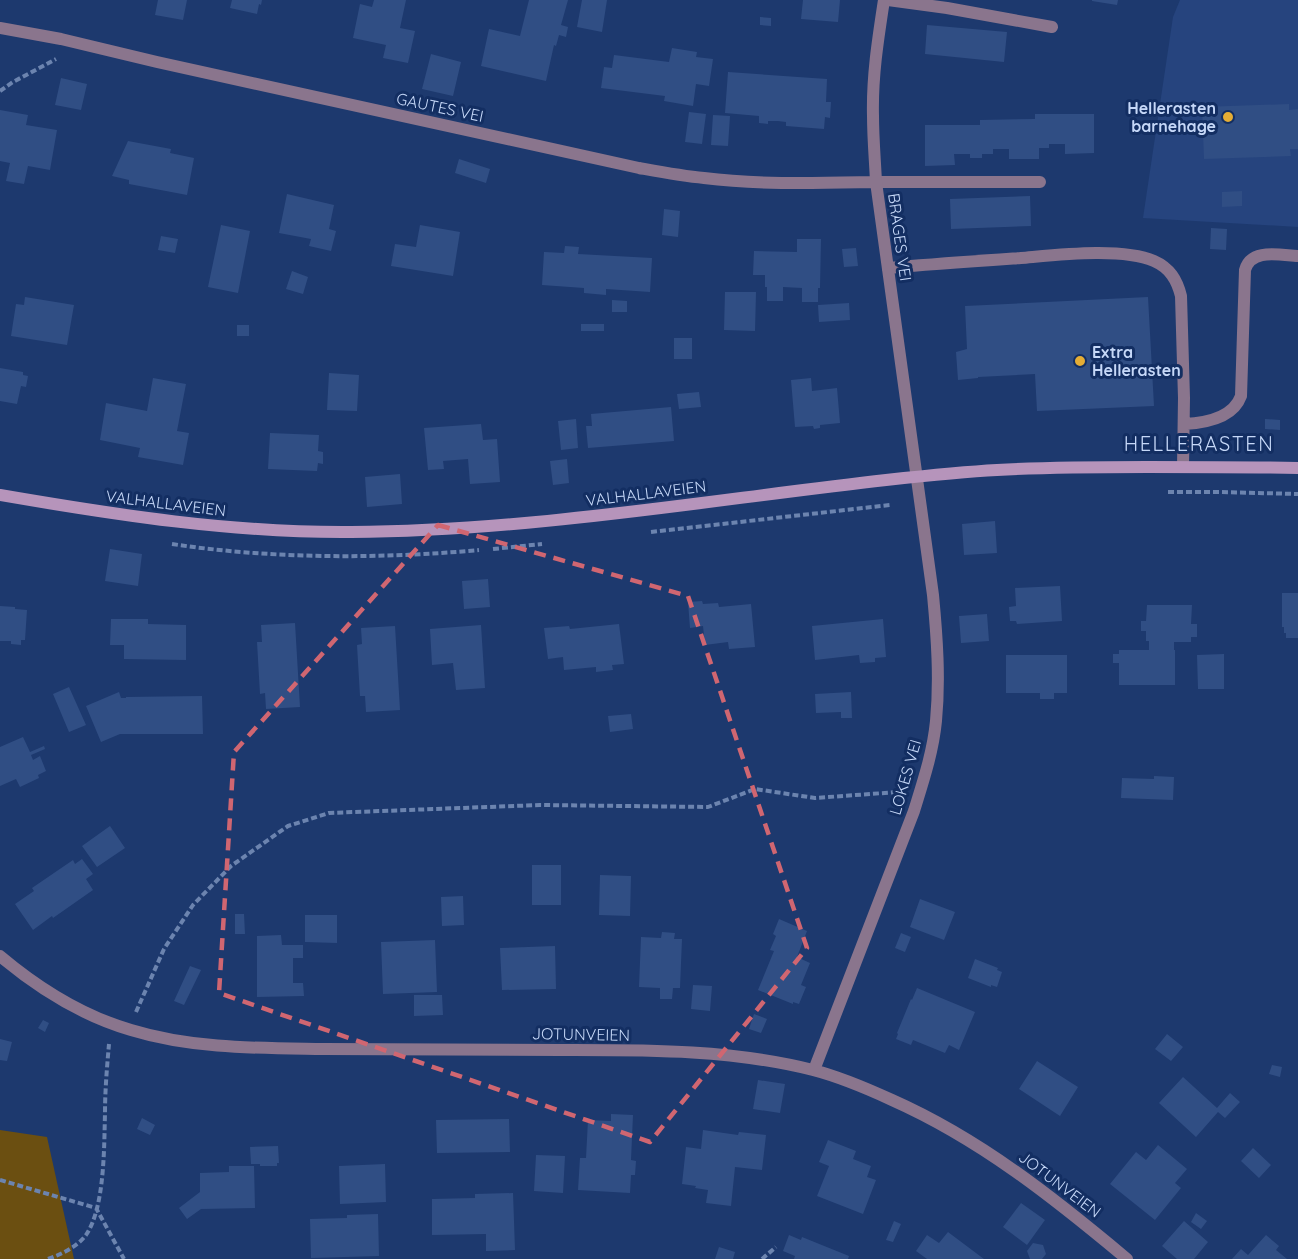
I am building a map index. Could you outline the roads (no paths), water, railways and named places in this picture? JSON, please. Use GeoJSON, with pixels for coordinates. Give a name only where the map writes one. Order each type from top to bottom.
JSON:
{"type":"FeatureCollection","features":[{"type":"Feature","properties":{"kind":"street"},"geometry":{"type":"LineString","coordinates":[[886,0],[947,8],[1052,27]]}},
{"type":"Feature","properties":{"kind":"street","name":"BRAGES VEI"},"geometry":{"type":"LineString","coordinates":[[886,0],[876,55],[874,89],[876,182],[918,477]]}},
{"type":"Feature","properties":{"kind":"street","name":"GAUTES VEI"},"geometry":{"type":"LineString","coordinates":[[0,28],[28,32],[621,164],[680,175],[775,183],[1040,182]]}},
{"type":"Feature","properties":{"kind":"street"},"geometry":{"type":"LineString","coordinates":[[888,268],[1100,253],[1153,260],[1163,266],[1172,274],[1181,296],[1184,398],[1183,467]]}},
{"type":"Feature","properties":{"kind":"street"},"geometry":{"type":"LineString","coordinates":[[1184,424],[1209,421],[1226,414],[1239,402],[1245,270],[1250,259],[1256,256],[1298,256]]}},
{"type":"Feature","properties":{"kind":"street","name":"VALHALLAVEIEN"},"geometry":{"type":"LineString","coordinates":[[0,495],[87,510],[196,524],[291,531],[386,532],[547,522],[918,477],[996,470],[1298,468]]}},
{"type":"Feature","properties":{"kind":"street","name":"LOKES VEI"},"geometry":{"type":"LineString","coordinates":[[814,1071],[914,811],[927,767],[936,722],[938,664],[933,595],[918,477]]}},
{"type":"Feature","properties":{"kind":"street","name":"JOTUNVEIEN"},"geometry":{"type":"LineString","coordinates":[[0,956],[55,995],[111,1023],[129,1030],[172,1040],[238,1047],[673,1052],[742,1057],[814,1071],[835,1077],[911,1108],[986,1150],[1031,1182],[1127,1259]]}},
{"type":"Feature","properties":{"kind":"place","name":"Hellerasten barnehage"},"geometry":{"type":"Point","coordinates":[1228,117]}},
{"type":"Feature","properties":{"kind":"place","name":"Extra Hellerasten"},"geometry":{"type":"Point","coordinates":[1080,361]}},
{"type":"Feature","properties":{"kind":"district","name":"HELLERASTEN"},"geometry":{"type":"Point","coordinates":[1199,443]}}]}
